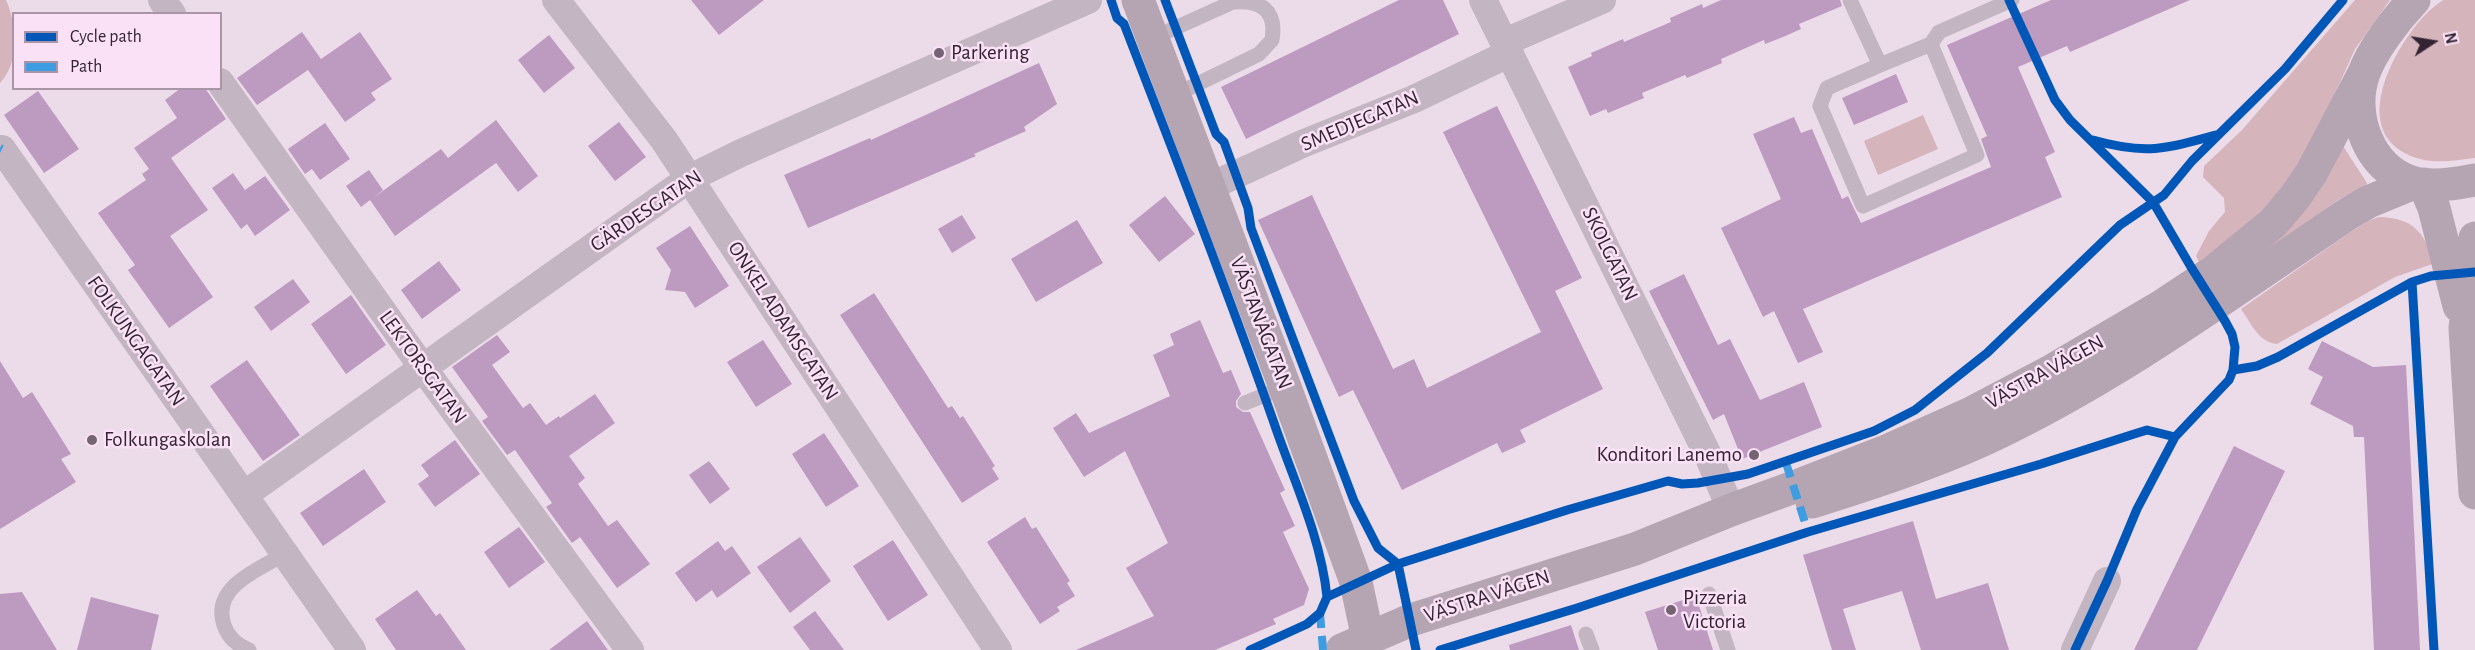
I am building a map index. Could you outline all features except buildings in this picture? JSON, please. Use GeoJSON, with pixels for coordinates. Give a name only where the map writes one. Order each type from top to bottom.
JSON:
{"type":"FeatureCollection","features":[{"type":"Feature","properties":{"kind":"main road","name":"VÄSTANÅGATAN"},"geometry":{"type":"LineString","coordinates":[[1138,0],[1285,387],[1356,582],[1359,646]]}},
{"type":"Feature","properties":{"kind":"main road","name":"VÄSTRA VÄGEN"},"geometry":{"type":"LineString","coordinates":[[1359,646],[1411,620],[1635,549],[1884,452],[1970,414],[2051,371],[2160,307],[2212,272],[2260,235],[2295,197],[2312,172],[2363,75],[2393,26],[2414,0]]}},
{"type":"Feature","properties":{"kind":"main road"},"geometry":{"type":"LineString","coordinates":[[2363,75],[2359,98],[2362,127],[2368,144],[2374,155],[2388,169],[2419,183],[2434,208],[2464,328],[2475,493]]}},
{"type":"Feature","properties":{"kind":"main road","name":"VÄSTRA VÄGEN"},"geometry":{"type":"LineString","coordinates":[[1635,549],[1735,528],[1893,476],[1982,440],[2092,382],[2174,332],[2368,202],[2419,183],[2475,180]]}},
{"type":"Feature","properties":{"kind":"main road"},"geometry":{"type":"LineString","coordinates":[[2464,328],[2475,238]]}},
{"type":"Feature","properties":{"kind":"street","name":"ONKEL ADAMSGATAN"},"geometry":{"type":"LineString","coordinates":[[556,0],[664,140],[690,178],[998,650]]}},
{"type":"Feature","properties":{"kind":"street","name":"GÄRDESGATAN"},"geometry":{"type":"LineString","coordinates":[[244,495],[690,178],[741,153],[1088,0]]}},
{"type":"Feature","properties":{"kind":"street","name":"SKOLGATAN"},"geometry":{"type":"LineString","coordinates":[[1484,0],[1712,463],[1731,510]]}},
{"type":"Feature","properties":{"kind":"street","name":"SMEDJEGATAN"},"geometry":{"type":"LineString","coordinates":[[1209,187],[1302,144],[1414,99],[1507,47],[1602,0]]}},
{"type":"Feature","properties":{"kind":"street","name":"LEKTORSGATAN"},"geometry":{"type":"LineString","coordinates":[[222,85],[423,368],[630,650]]}},
{"type":"Feature","properties":{"kind":"street","name":"FOLKUNGAGATAN"},"geometry":{"type":"LineString","coordinates":[[2,149],[352,650]]}},
{"type":"Feature","properties":{"kind":"street"},"geometry":{"type":"LineString","coordinates":[[2075,650],[2107,581]]}},
{"type":"Feature","properties":{"kind":"lane"},"geometry":{"type":"LineString","coordinates":[[1152,38],[1233,2],[1244,0],[1260,3],[1266,9],[1273,24],[1272,40],[1258,54],[1174,95]]}},
{"type":"Feature","properties":{"kind":"lane"},"geometry":{"type":"LineString","coordinates":[[1850,0],[1880,65]]}},
{"type":"Feature","properties":{"kind":"lane"},"geometry":{"type":"LineString","coordinates":[[1931,44],[1977,155],[1863,206],[1820,106],[1827,88],[1931,44],[1939,32],[2012,0]]}},
{"type":"Feature","properties":{"kind":"lane"},"geometry":{"type":"LineString","coordinates":[[1245,403],[1285,387]]}},
{"type":"Feature","properties":{"kind":"lane"},"geometry":{"type":"LineString","coordinates":[[249,650],[228,636],[222,621],[223,606],[230,589],[239,581],[285,554]]}},
{"type":"Feature","properties":{"kind":"lane"},"geometry":{"type":"LineString","coordinates":[[1709,594],[1728,650]]}},
{"type":"Feature","properties":{"kind":"lane"},"geometry":{"type":"LineString","coordinates":[[1586,634],[1592,650]]}},
{"type":"Feature","properties":{"kind":"shaded area"},"geometry":{"type":"Polygon","coordinates":[[[0,0],[6,0],[12,17],[12,61],[0,83],[0,0]]]}},
{"type":"Feature","properties":{"kind":"shaded area"},"geometry":{"type":"Polygon","coordinates":[[[2355,0],[2390,0],[2355,49],[2298,171],[2257,219],[2199,262],[2196,256],[2209,231],[2225,212],[2224,198],[2203,177],[2204,166],[2242,130],[2355,0]]]}},
{"type":"Feature","properties":{"kind":"shaded area"},"geometry":{"type":"Polygon","coordinates":[[[2443,0],[2475,0],[2475,158],[2430,161],[2405,153],[2391,143],[2383,130],[2380,100],[2390,68],[2398,52],[2423,17],[2443,0]]]}},
{"type":"Feature","properties":{"kind":"shaded area"},"geometry":{"type":"Polygon","coordinates":[[[1923,115],[1938,149],[1878,175],[1864,141],[1923,115]]]}},
{"type":"Feature","properties":{"kind":"shaded area"},"geometry":{"type":"Polygon","coordinates":[[[2343,146],[2367,183],[2366,186],[2338,200],[2262,254],[2343,146]]]}},
{"type":"Feature","properties":{"kind":"shaded area"},"geometry":{"type":"Polygon","coordinates":[[[2379,217],[2401,220],[2416,229],[2426,243],[2435,263],[2395,277],[2277,344],[2260,336],[2241,309],[2349,233],[2379,217]]]}},
{"type":"Feature","properties":{"kind":"marked path"},"geometry":{"type":"LineString","coordinates":[[1786,463],[1808,532]]}},
{"type":"Feature","properties":{"kind":"marked path"},"geometry":{"type":"LineString","coordinates":[[1320,613],[1323,650]]}},
{"type":"Feature","properties":{"kind":"cycle path"},"geometry":{"type":"LineString","coordinates":[[1111,0],[1117,18],[1124,24],[1181,173],[1313,530],[1327,597]]}},
{"type":"Feature","properties":{"kind":"cycle path"},"geometry":{"type":"LineString","coordinates":[[1165,0],[1216,134],[1224,142],[1248,208],[1251,228],[1354,501],[1378,548],[1398,564],[1416,650]]}},
{"type":"Feature","properties":{"kind":"cycle path"},"geometry":{"type":"LineString","coordinates":[[2009,0],[2055,100],[2070,120],[2153,202],[2225,321],[2232,334],[2235,347],[2233,370],[2229,380],[2175,437],[2137,509],[2075,650]]}},
{"type":"Feature","properties":{"kind":"cycle path"},"geometry":{"type":"LineString","coordinates":[[1250,650],[1307,624],[1320,613],[1327,597],[1398,564],[1567,510],[1668,481],[1682,484],[1698,483],[1748,474],[1874,431],[1915,410],[1987,353],[2120,225],[2164,195],[2192,161],[2285,69],[2343,0]]}},
{"type":"Feature","properties":{"kind":"cycle path"},"geometry":{"type":"LineString","coordinates":[[2093,140],[2142,149],[2169,147],[2216,135]]}},
{"type":"Feature","properties":{"kind":"cycle path"},"geometry":{"type":"LineString","coordinates":[[2233,370],[2257,366],[2278,357],[2412,282],[2431,276],[2475,272]]}},
{"type":"Feature","properties":{"kind":"cycle path"},"geometry":{"type":"LineString","coordinates":[[2412,282],[2434,650]]}},
{"type":"Feature","properties":{"kind":"cycle path"},"geometry":{"type":"LineString","coordinates":[[1440,650],[1577,608],[1808,532],[2041,464],[2147,430],[2175,437]]}},
{"type":"Feature","properties":{"kind":"place","name":"Parkering"},"geometry":{"type":"Point","coordinates":[939,53]}},
{"type":"Feature","properties":{"kind":"place","name":"Folkungaskolan"},"geometry":{"type":"Point","coordinates":[92,440]}},
{"type":"Feature","properties":{"kind":"place","name":"Konditori Lanemo"},"geometry":{"type":"Point","coordinates":[1754,455]}},
{"type":"Feature","properties":{"kind":"place","name":"Pizzeria Victoria"},"geometry":{"type":"Point","coordinates":[1671,610]}}]}
